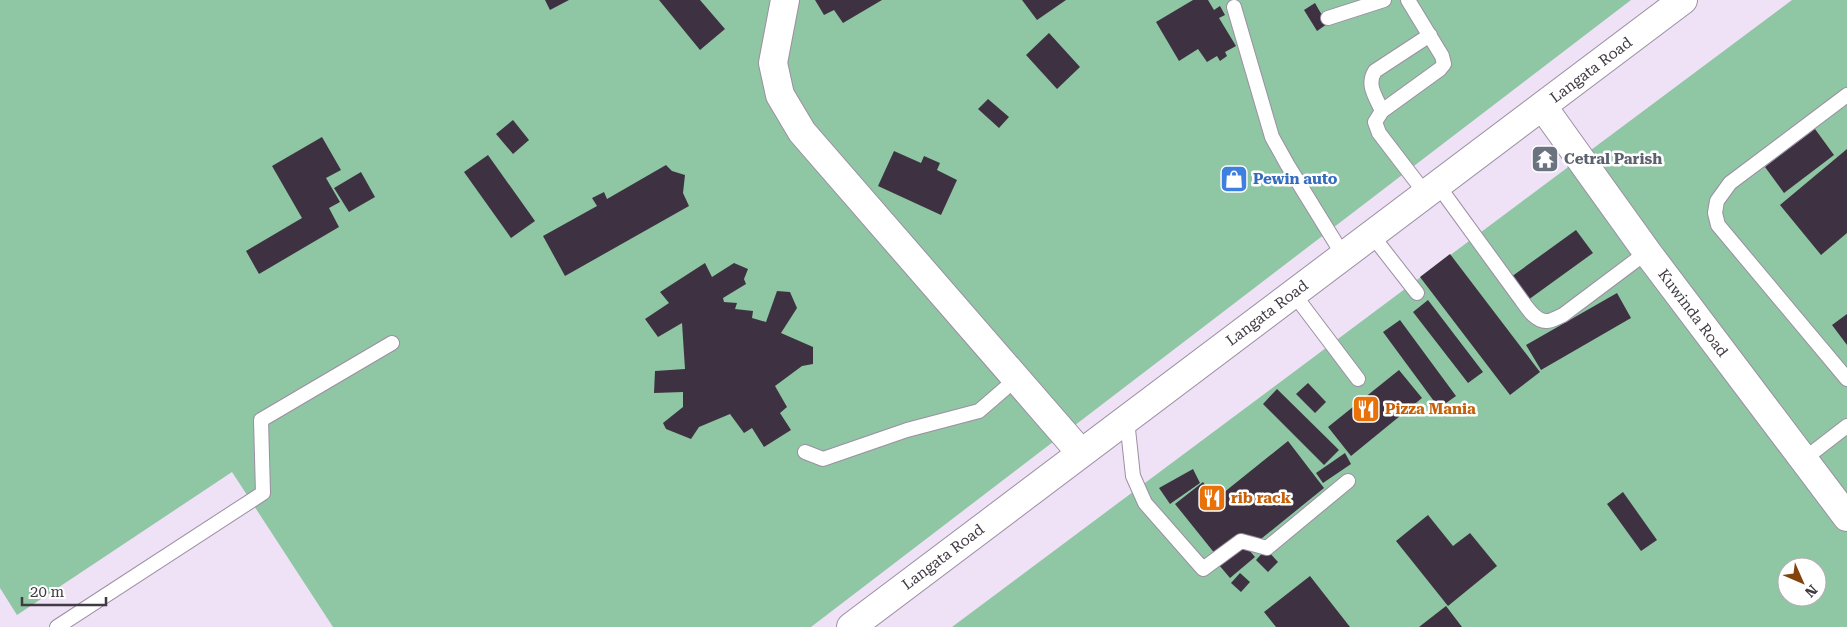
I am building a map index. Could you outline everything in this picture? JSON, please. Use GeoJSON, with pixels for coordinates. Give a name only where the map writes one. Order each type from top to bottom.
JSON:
{"type":"FeatureCollection","features":[{"type":"Feature","properties":{"kind":"street"},"geometry":{"type":"LineString","coordinates":[[785,0],[773,63],[780,96],[802,132],[1081,453]]}},
{"type":"Feature","properties":{"kind":"street","name":"Langata Road"},"geometry":{"type":"LineString","coordinates":[[850,627],[1683,0]]}},
{"type":"Feature","properties":{"kind":"street","name":"Kuwinda Road"},"geometry":{"type":"LineString","coordinates":[[1543,107],[1647,252],[1847,517]]}},
{"type":"Feature","properties":{"kind":"lane"},"geometry":{"type":"LineString","coordinates":[[1328,18],[1384,0]]}},
{"type":"Feature","properties":{"kind":"lane"},"geometry":{"type":"LineString","coordinates":[[1408,0],[1442,56],[1444,64],[1440,69],[1382,111],[1375,122],[1379,132],[1431,189],[1533,314],[1539,319],[1547,321],[1563,315],[1647,252]]}},
{"type":"Feature","properties":{"kind":"lane"},"geometry":{"type":"LineString","coordinates":[[1234,7],[1272,137],[1343,255]]}},
{"type":"Feature","properties":{"kind":"lane"},"geometry":{"type":"LineString","coordinates":[[1382,111],[1370,85],[1370,78],[1375,72],[1430,35]]}},
{"type":"Feature","properties":{"kind":"lane"},"geometry":{"type":"LineString","coordinates":[[1847,95],[1730,183],[1717,201],[1715,213],[1718,226],[1737,250],[1847,379]]}},
{"type":"Feature","properties":{"kind":"lane"},"geometry":{"type":"LineString","coordinates":[[1371,234],[1417,294]]}},
{"type":"Feature","properties":{"kind":"lane"},"geometry":{"type":"LineString","coordinates":[[1293,293],[1358,380]]}},
{"type":"Feature","properties":{"kind":"lane"},"geometry":{"type":"LineString","coordinates":[[57,627],[263,492],[261,420],[392,343]]}},
{"type":"Feature","properties":{"kind":"lane"},"geometry":{"type":"LineString","coordinates":[[805,452],[823,459],[907,430],[979,411],[1016,379]]}},
{"type":"Feature","properties":{"kind":"lane"},"geometry":{"type":"LineString","coordinates":[[1126,420],[1133,476],[1145,503],[1203,569],[1241,541],[1267,548],[1348,481]]}},
{"type":"Feature","properties":{"kind":"lane"},"geometry":{"type":"LineString","coordinates":[[1803,460],[1847,426]]}},
{"type":"Feature","properties":{"kind":"green space"},"geometry":{"type":"Polygon","coordinates":[[[0,0],[1631,0],[811,627],[333,627],[232,472],[17,615],[0,588],[0,0]]]}},
{"type":"Feature","properties":{"kind":"green space"},"geometry":{"type":"Polygon","coordinates":[[[1792,0],[1847,0],[1847,627],[952,627],[1792,0]]]}},
{"type":"Feature","properties":{"kind":"building"},"geometry":{"type":"Polygon","coordinates":[[[545,0],[569,0],[550,10],[545,0]]]}},
{"type":"Feature","properties":{"kind":"building"},"geometry":{"type":"Polygon","coordinates":[[[659,0],[700,0],[725,29],[700,50],[659,0]]]}},
{"type":"Feature","properties":{"kind":"building"},"geometry":{"type":"Polygon","coordinates":[[[815,0],[882,0],[843,23],[834,10],[824,15],[815,0]]]}},
{"type":"Feature","properties":{"kind":"building"},"geometry":{"type":"Polygon","coordinates":[[[1022,0],[1066,0],[1037,20],[1022,0]]]}},
{"type":"Feature","properties":{"kind":"building"},"geometry":{"type":"Polygon","coordinates":[[[1193,0],[1208,0],[1214,10],[1220,6],[1225,15],[1219,18],[1236,46],[1225,52],[1227,56],[1220,61],[1217,56],[1207,62],[1198,49],[1179,61],[1156,22],[1193,0]]]}},
{"type":"Feature","properties":{"kind":"building"},"geometry":{"type":"Polygon","coordinates":[[[1315,3],[1327,24],[1317,31],[1304,10],[1315,3]]]}},
{"type":"Feature","properties":{"kind":"building"},"geometry":{"type":"Polygon","coordinates":[[[1049,33],[1080,67],[1057,89],[1026,55],[1049,33]]]}},
{"type":"Feature","properties":{"kind":"building"},"geometry":{"type":"Polygon","coordinates":[[[988,99],[1009,117],[999,128],[978,109],[988,99]]]}},
{"type":"Feature","properties":{"kind":"building"},"geometry":{"type":"Polygon","coordinates":[[[513,120],[529,140],[513,154],[496,134],[513,120]]]}},
{"type":"Feature","properties":{"kind":"building"},"geometry":{"type":"Polygon","coordinates":[[[1815,129],[1834,155],[1784,193],[1765,167],[1815,129]]]}},
{"type":"Feature","properties":{"kind":"building"},"geometry":{"type":"Polygon","coordinates":[[[322,137],[341,170],[326,178],[340,202],[329,208],[339,227],[259,274],[246,251],[302,218],[272,166],[322,137]]]}},
{"type":"Feature","properties":{"kind":"building"},"geometry":{"type":"Polygon","coordinates":[[[1847,149],[1847,233],[1821,255],[1780,205],[1847,149]]]}},
{"type":"Feature","properties":{"kind":"building"},"geometry":{"type":"Polygon","coordinates":[[[894,151],[921,163],[924,156],[940,163],[937,170],[957,180],[941,215],[878,186],[894,151]]]}},
{"type":"Feature","properties":{"kind":"building"},"geometry":{"type":"Polygon","coordinates":[[[488,155],[535,221],[511,238],[464,172],[488,155]]]}},
{"type":"Feature","properties":{"kind":"building"},"geometry":{"type":"Polygon","coordinates":[[[666,165],[672,171],[685,175],[683,193],[689,206],[565,276],[543,236],[597,206],[592,198],[604,192],[607,199],[666,165]]]}},
{"type":"Feature","properties":{"kind":"building"},"geometry":{"type":"Polygon","coordinates":[[[361,172],[375,197],[349,212],[334,188],[361,172]]]}},
{"type":"Feature","properties":{"kind":"building"},"geometry":{"type":"Polygon","coordinates":[[[1576,230],[1593,253],[1528,300],[1511,277],[1576,230]]]}},
{"type":"Feature","properties":{"kind":"building"},"geometry":{"type":"Polygon","coordinates":[[[1450,254],[1540,372],[1510,395],[1420,277],[1450,254]]]}},
{"type":"Feature","properties":{"kind":"building"},"geometry":{"type":"Polygon","coordinates":[[[705,263],[712,277],[734,263],[748,269],[744,279],[746,284],[723,298],[724,302],[737,303],[735,309],[753,311],[752,318],[766,322],[777,291],[790,292],[797,308],[781,333],[813,347],[813,364],[802,366],[775,386],[787,407],[780,413],[791,430],[764,447],[752,428],[744,433],[730,414],[699,427],[691,439],[666,429],[663,423],[683,407],[683,392],[654,393],[655,371],[685,369],[682,323],[658,337],[645,319],[669,303],[660,292],[705,263]]]}},
{"type":"Feature","properties":{"kind":"building"},"geometry":{"type":"Polygon","coordinates":[[[1617,293],[1631,318],[1541,370],[1526,345],[1617,293]]]}},
{"type":"Feature","properties":{"kind":"building"},"geometry":{"type":"Polygon","coordinates":[[[1428,300],[1483,372],[1468,383],[1413,312],[1428,300]]]}},
{"type":"Feature","properties":{"kind":"building"},"geometry":{"type":"Polygon","coordinates":[[[1847,314],[1847,345],[1832,325],[1847,314]]]}},
{"type":"Feature","properties":{"kind":"building"},"geometry":{"type":"Polygon","coordinates":[[[1400,320],[1456,396],[1439,408],[1383,332],[1400,320]]]}},
{"type":"Feature","properties":{"kind":"building"},"geometry":{"type":"Polygon","coordinates":[[[1399,370],[1422,398],[1351,456],[1328,427],[1399,370]]]}},
{"type":"Feature","properties":{"kind":"building"},"geometry":{"type":"Polygon","coordinates":[[[1308,383],[1326,402],[1315,413],[1296,394],[1308,383]]]}},
{"type":"Feature","properties":{"kind":"building"},"geometry":{"type":"Polygon","coordinates":[[[1277,389],[1339,450],[1324,465],[1263,404],[1277,389]]]}},
{"type":"Feature","properties":{"kind":"building"},"geometry":{"type":"Polygon","coordinates":[[[1288,441],[1324,488],[1256,543],[1250,536],[1220,560],[1175,504],[1203,482],[1208,489],[1199,496],[1207,506],[1288,441]]]}},
{"type":"Feature","properties":{"kind":"building"},"geometry":{"type":"Polygon","coordinates":[[[1345,453],[1351,464],[1323,483],[1316,473],[1345,453]]]}},
{"type":"Feature","properties":{"kind":"building"},"geometry":{"type":"Polygon","coordinates":[[[1193,469],[1200,483],[1170,504],[1159,488],[1193,469]]]}},
{"type":"Feature","properties":{"kind":"building"},"geometry":{"type":"Polygon","coordinates":[[[1623,492],[1657,540],[1641,551],[1607,504],[1623,492]]]}},
{"type":"Feature","properties":{"kind":"building"},"geometry":{"type":"Polygon","coordinates":[[[1428,515],[1453,546],[1470,533],[1497,566],[1448,606],[1396,541],[1428,515]]]}},
{"type":"Feature","properties":{"kind":"building"},"geometry":{"type":"Polygon","coordinates":[[[1244,544],[1255,557],[1230,578],[1219,565],[1244,544]]]}},
{"type":"Feature","properties":{"kind":"building"},"geometry":{"type":"Polygon","coordinates":[[[1266,549],[1278,562],[1268,572],[1256,560],[1266,549]]]}},
{"type":"Feature","properties":{"kind":"building"},"geometry":{"type":"Polygon","coordinates":[[[1240,573],[1250,582],[1241,592],[1231,583],[1240,573]]]}},
{"type":"Feature","properties":{"kind":"building"},"geometry":{"type":"Polygon","coordinates":[[[1310,576],[1350,627],[1276,627],[1264,612],[1310,576]]]}},
{"type":"Feature","properties":{"kind":"building"},"geometry":{"type":"Polygon","coordinates":[[[1446,606],[1462,627],[1419,627],[1446,606]]]}},
{"type":"Feature","properties":{"kind":"place","name":"Cetral Parish"},"geometry":{"type":"Point","coordinates":[1545,159]}},
{"type":"Feature","properties":{"kind":"place","name":"Pewin auto"},"geometry":{"type":"Point","coordinates":[1234,179]}},
{"type":"Feature","properties":{"kind":"place","name":"Pizza Mania"},"geometry":{"type":"Point","coordinates":[1366,409]}},
{"type":"Feature","properties":{"kind":"place","name":"rib rack"},"geometry":{"type":"Point","coordinates":[1212,498]}}]}
